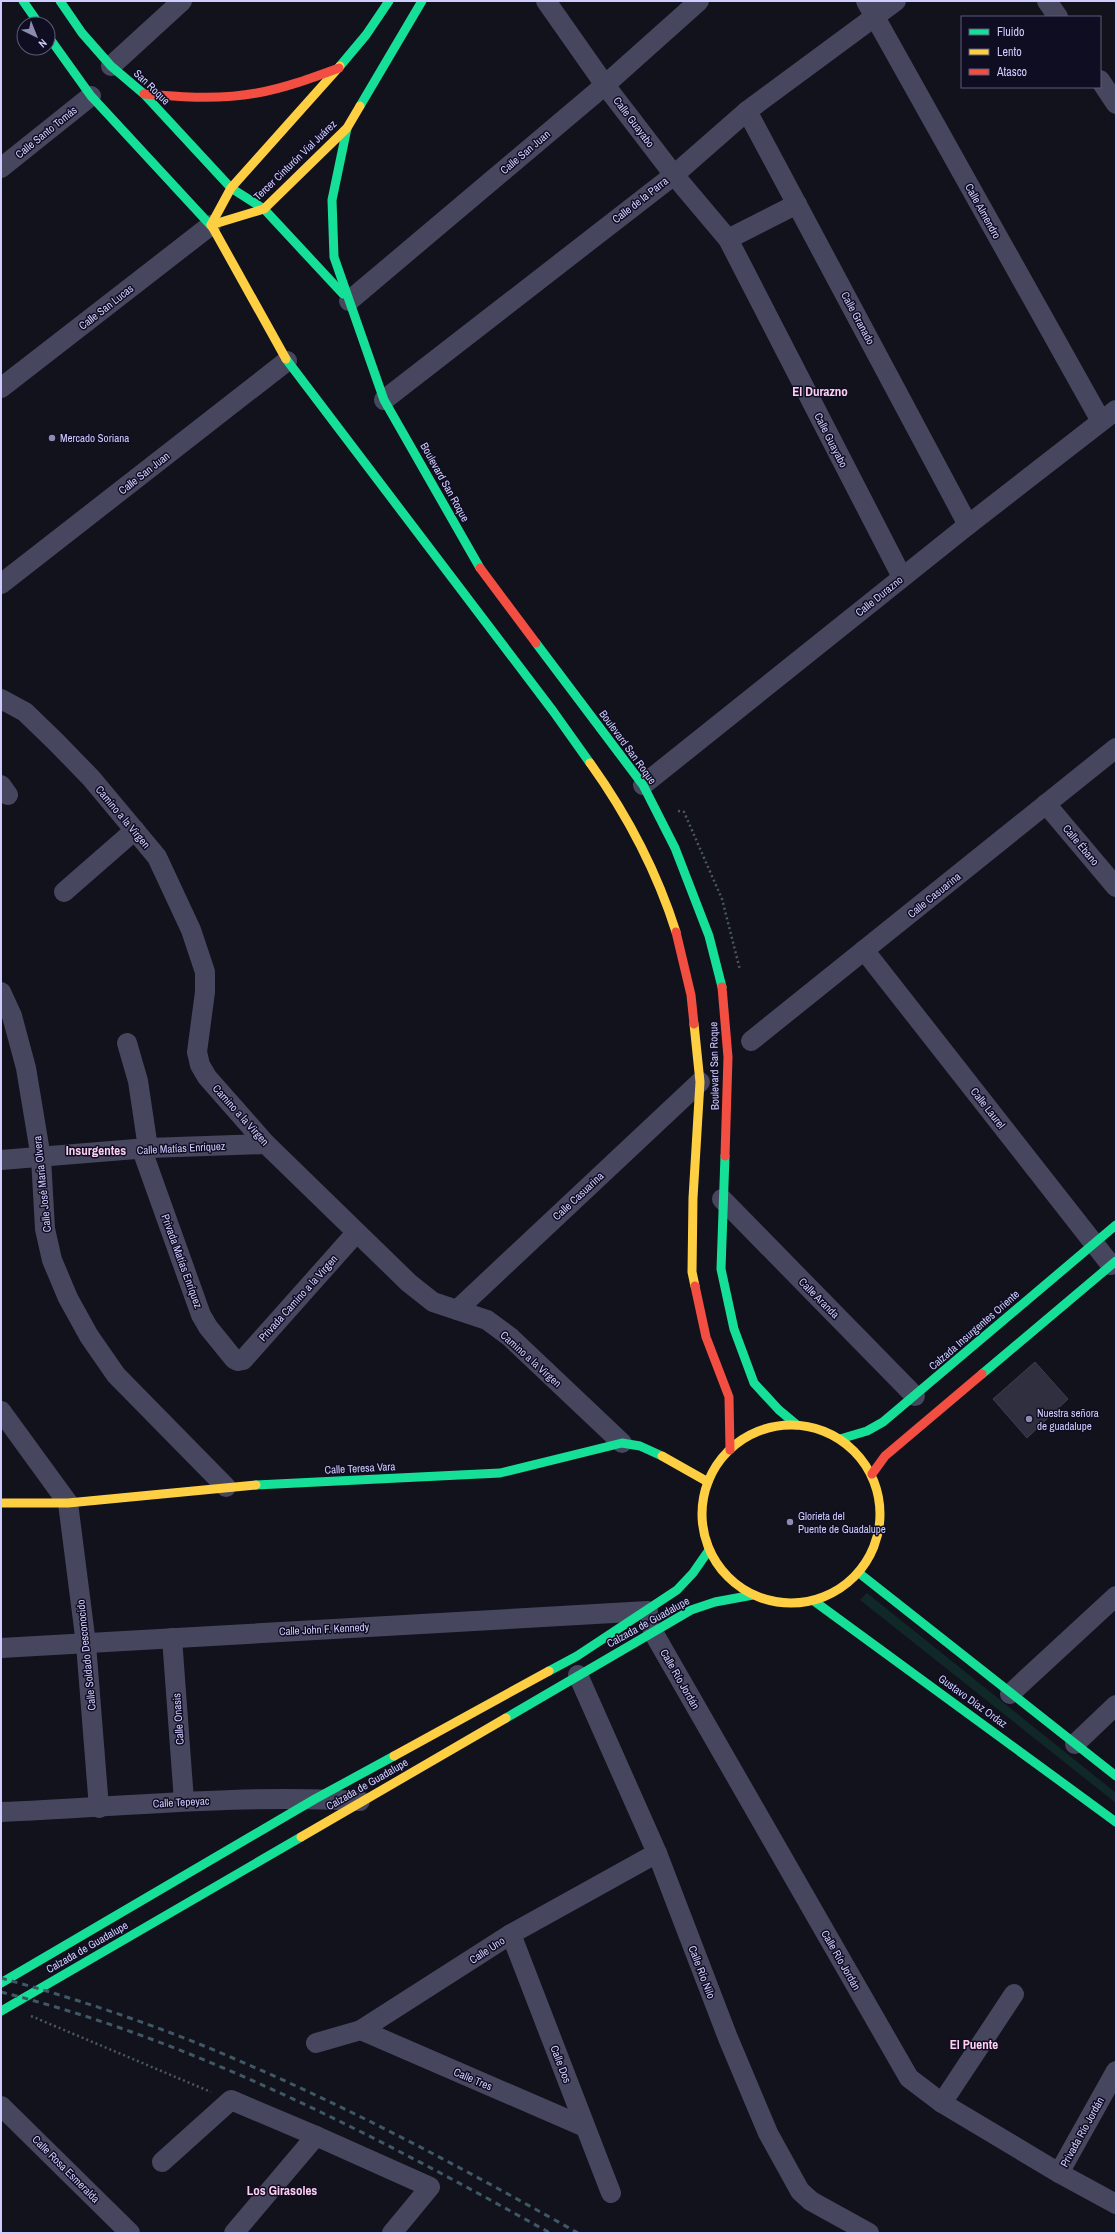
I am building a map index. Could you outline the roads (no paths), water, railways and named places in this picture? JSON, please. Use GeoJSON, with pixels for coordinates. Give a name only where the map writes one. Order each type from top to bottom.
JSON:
{"type":"FeatureCollection","features":[{"type":"Feature","properties":{"kind":"main road"},"geometry":{"type":"LineString","coordinates":[[23,1],[33,16]]}},
{"type":"Feature","properties":{"kind":"main road","name":"San Roque"},"geometry":{"type":"LineString","coordinates":[[60,1],[82,33],[111,66],[144,94],[232,188]]}},
{"type":"Feature","properties":{"kind":"main road"},"geometry":{"type":"LineString","coordinates":[[56,47],[91,96],[211,225],[232,188],[339,68],[366,35],[389,1]]}},
{"type":"Feature","properties":{"kind":"main road","name":"Tercer Cinturón Vial Juárez"},"geometry":{"type":"LineString","coordinates":[[211,225],[264,209],[347,128],[422,1]]}},
{"type":"Feature","properties":{"kind":"main road"},"geometry":{"type":"LineString","coordinates":[[144,94],[200,97],[235,96],[270,90],[339,68]]}},
{"type":"Feature","properties":{"kind":"main road"},"geometry":{"type":"LineString","coordinates":[[347,128],[332,200],[332,216],[334,257],[349,301]]}},
{"type":"Feature","properties":{"kind":"main road","name":"Boulevard San Roque"},"geometry":{"type":"LineString","coordinates":[[232,188],[264,209],[349,301],[384,400],[482,571],[643,785],[675,848],[694,893],[709,936],[723,990],[728,1057],[722,1199],[721,1269],[734,1329],[754,1383],[779,1410],[797,1425]]}},
{"type":"Feature","properties":{"kind":"main road","name":"Boulevard San Roque"},"geometry":{"type":"LineString","coordinates":[[211,225],[287,361],[553,711],[614,797],[640,842],[666,900],[681,947],[691,995],[700,1082],[693,1198],[692,1272],[706,1337],[729,1397],[730,1450]]}},
{"type":"Feature","properties":{"kind":"main road","name":"Calzada Insurgentes Oriente"},"geometry":{"type":"LineString","coordinates":[[840,1439],[867,1431],[883,1422],[916,1396],[1116,1225]]}},
{"type":"Feature","properties":{"kind":"main road"},"geometry":{"type":"LineString","coordinates":[[872,1474],[885,1456],[1114,1263]]}},
{"type":"Feature","properties":{"kind":"main road"},"geometry":{"type":"LineString","coordinates":[[797,1425],[819,1429],[840,1439],[858,1454],[872,1474],[880,1499],[880,1525],[873,1551],[859,1573],[839,1590],[814,1601],[783,1604],[753,1595],[726,1577],[709,1550],[703,1528],[702,1512],[708,1482],[717,1465],[730,1450],[750,1435],[773,1427],[797,1425]]}},
{"type":"Feature","properties":{"kind":"main road","name":"Calle Teresa Vara"},"geometry":{"type":"LineString","coordinates":[[1,1503],[68,1503],[226,1487],[500,1473],[536,1466],[622,1443],[652,1450],[708,1482]]}},
{"type":"Feature","properties":{"kind":"main road","name":"Calzada de Guadalupe"},"geometry":{"type":"LineString","coordinates":[[1,1983],[315,1799],[577,1656],[648,1611],[677,1590],[709,1550]]}},
{"type":"Feature","properties":{"kind":"main road"},"geometry":{"type":"LineString","coordinates":[[859,1573],[1010,1694],[1116,1776]]}},
{"type":"Feature","properties":{"kind":"main road","name":"Calzada de Guadalupe"},"geometry":{"type":"LineString","coordinates":[[5,2009],[653,1632],[703,1606],[715,1602],[753,1595]]}},
{"type":"Feature","properties":{"kind":"main road","name":"Gustavo Díaz Ordaz"},"geometry":{"type":"LineString","coordinates":[[814,1601],[958,1704],[1116,1822]]}},
{"type":"Feature","properties":{"kind":"street"},"geometry":{"type":"LineString","coordinates":[[111,66],[182,1]]}},
{"type":"Feature","properties":{"kind":"street","name":"Calle Guayabo"},"geometry":{"type":"LineString","coordinates":[[546,1],[605,85],[674,175],[728,239],[902,577]]}},
{"type":"Feature","properties":{"kind":"street","name":"Calle San Juan"},"geometry":{"type":"LineString","coordinates":[[349,301],[605,85],[699,1]]}},
{"type":"Feature","properties":{"kind":"street","name":"Calle Almendro"},"geometry":{"type":"LineString","coordinates":[[866,1],[1108,416]]}},
{"type":"Feature","properties":{"kind":"street","name":"Calle de la Parra"},"geometry":{"type":"LineString","coordinates":[[384,400],[674,175],[747,111],[875,18],[896,1]]}},
{"type":"Feature","properties":{"kind":"street"},"geometry":{"type":"LineString","coordinates":[[1047,1],[1057,16]]}},
{"type":"Feature","properties":{"kind":"street"},"geometry":{"type":"LineString","coordinates":[[1101,82],[1116,104]]}},
{"type":"Feature","properties":{"kind":"street","name":"Calle Santo Tomás"},"geometry":{"type":"LineString","coordinates":[[1,168],[91,96]]}},
{"type":"Feature","properties":{"kind":"street","name":"Calle Granado"},"geometry":{"type":"LineString","coordinates":[[747,111],[968,525]]}},
{"type":"Feature","properties":{"kind":"street"},"geometry":{"type":"LineString","coordinates":[[728,239],[797,204]]}},
{"type":"Feature","properties":{"kind":"street","name":"Calle San Lucas"},"geometry":{"type":"LineString","coordinates":[[1,388],[211,225]]}},
{"type":"Feature","properties":{"kind":"street","name":"Calle San Juan"},"geometry":{"type":"LineString","coordinates":[[1,584],[287,361]]}},
{"type":"Feature","properties":{"kind":"street","name":"Calle Durazno"},"geometry":{"type":"LineString","coordinates":[[643,785],[902,577],[1108,416]]}},
{"type":"Feature","properties":{"kind":"street","name":"Camino a la Virgen"},"geometry":{"type":"LineString","coordinates":[[1,699],[25,712],[56,742],[135,830],[157,858],[191,930],[205,972],[205,992],[197,1052],[200,1065],[218,1090],[266,1144],[409,1283],[433,1302],[487,1320],[510,1337],[622,1443]]}},
{"type":"Feature","properties":{"kind":"street","name":"Calle Casuarina"},"geometry":{"type":"LineString","coordinates":[[750,1041],[1116,748]]}},
{"type":"Feature","properties":{"kind":"street","name":"Calle Ébano"},"geometry":{"type":"LineString","coordinates":[[1046,804],[1116,887]]}},
{"type":"Feature","properties":{"kind":"street"},"geometry":{"type":"LineString","coordinates":[[64,892],[135,830]]}},
{"type":"Feature","properties":{"kind":"street","name":"Calle Laurel"},"geometry":{"type":"LineString","coordinates":[[864,950],[1095,1243],[1114,1263]]}},
{"type":"Feature","properties":{"kind":"street","name":"Calle José María Olvera"},"geometry":{"type":"LineString","coordinates":[[1,992],[12,1016],[26,1068],[41,1158],[45,1229],[52,1260],[68,1298],[89,1336],[116,1375],[226,1487]]}},
{"type":"Feature","properties":{"kind":"street","name":"Privada Matías Enríquez"},"geometry":{"type":"LineString","coordinates":[[128,1043],[138,1081],[145,1149],[201,1315],[208,1327],[234,1359],[238,1361]]}},
{"type":"Feature","properties":{"kind":"street","name":"Calle Casuarina"},"geometry":{"type":"LineString","coordinates":[[457,1310],[700,1082]]}},
{"type":"Feature","properties":{"kind":"street","name":"Calle Matías Enríquez"},"geometry":{"type":"LineString","coordinates":[[1,1160],[145,1149],[266,1144]]}},
{"type":"Feature","properties":{"kind":"street","name":"Calle Aranda"},"geometry":{"type":"LineString","coordinates":[[722,1199],[916,1396]]}},
{"type":"Feature","properties":{"kind":"street","name":"Privada Camino a la Virgen"},"geometry":{"type":"LineString","coordinates":[[238,1361],[243,1360],[356,1233]]}},
{"type":"Feature","properties":{"kind":"street"},"geometry":{"type":"LineString","coordinates":[[1,1411],[68,1503]]}},
{"type":"Feature","properties":{"kind":"street","name":"Calle Soldado Desconocido"},"geometry":{"type":"LineString","coordinates":[[68,1503],[86,1644],[99,1808]]}},
{"type":"Feature","properties":{"kind":"street"},"geometry":{"type":"LineString","coordinates":[[1010,1694],[1116,1596]]}},
{"type":"Feature","properties":{"kind":"street","name":"Calle John F. Kennedy"},"geometry":{"type":"LineString","coordinates":[[1,1648],[648,1611]]}},
{"type":"Feature","properties":{"kind":"street","name":"Calle Río Jordán"},"geometry":{"type":"LineString","coordinates":[[653,1632],[899,2063],[909,2078],[942,2103],[1059,2173],[1116,2204]]}},
{"type":"Feature","properties":{"kind":"street","name":"Calle Onasis"},"geometry":{"type":"LineString","coordinates":[[172,1638],[184,1801]]}},
{"type":"Feature","properties":{"kind":"street","name":"Calle Río Nilo"},"geometry":{"type":"LineString","coordinates":[[578,1675],[657,1853],[728,2038],[768,2132],[800,2191],[811,2201],[869,2233]]}},
{"type":"Feature","properties":{"kind":"street"},"geometry":{"type":"LineString","coordinates":[[1075,1744],[1116,1705]]}},
{"type":"Feature","properties":{"kind":"street","name":"Calle Tepeyac"},"geometry":{"type":"LineString","coordinates":[[1,1812],[99,1808],[184,1801],[315,1799],[360,1802]]}},
{"type":"Feature","properties":{"kind":"street","name":"Calle Uno"},"geometry":{"type":"LineString","coordinates":[[316,2043],[362,2030],[512,1934],[657,1853]]}},
{"type":"Feature","properties":{"kind":"street","name":"Calle Dos"},"geometry":{"type":"LineString","coordinates":[[512,1934],[611,2193]]}},
{"type":"Feature","properties":{"kind":"street"},"geometry":{"type":"LineString","coordinates":[[942,2103],[1014,1994]]}},
{"type":"Feature","properties":{"kind":"street","name":"Calle Tres"},"geometry":{"type":"LineString","coordinates":[[362,2030],[585,2127]]}},
{"type":"Feature","properties":{"kind":"street","name":"Privada Río Jordán"},"geometry":{"type":"LineString","coordinates":[[1059,2173],[1116,2071]]}},
{"type":"Feature","properties":{"kind":"street"},"geometry":{"type":"LineString","coordinates":[[162,2162],[231,2100],[430,2187],[392,2233]]}},
{"type":"Feature","properties":{"kind":"street","name":"Calle Rosa Esmeralda"},"geometry":{"type":"LineString","coordinates":[[1,2106],[130,2233]]}},
{"type":"Feature","properties":{"kind":"street"},"geometry":{"type":"LineString","coordinates":[[234,2233],[316,2136]]}},
{"type":"Feature","properties":{"kind":"railway"},"geometry":{"type":"LineString","coordinates":[[1,1978],[61,1995],[149,2025],[279,2078],[409,2141],[578,2233]]}},
{"type":"Feature","properties":{"kind":"railway"},"geometry":{"type":"LineString","coordinates":[[1,1992],[73,2012],[145,2037],[215,2064],[283,2094],[351,2127],[418,2161],[550,2233]]}},
{"type":"Feature","properties":{"kind":"place","name":"Mercado Soriana"},"geometry":{"type":"Point","coordinates":[52,438]}},
{"type":"Feature","properties":{"kind":"place","name":"Nuestra señora de guadalupe"},"geometry":{"type":"Point","coordinates":[1029,1419]}},
{"type":"Feature","properties":{"kind":"place","name":"Glorieta del Puente de Guadalupe"},"geometry":{"type":"Point","coordinates":[790,1522]}},
{"type":"Feature","properties":{"kind":"district","name":"El Durazno"},"geometry":{"type":"Point","coordinates":[820,391]}},
{"type":"Feature","properties":{"kind":"district","name":"Insurgentes"},"geometry":{"type":"Point","coordinates":[96,1150]}},
{"type":"Feature","properties":{"kind":"district","name":"El Puente"},"geometry":{"type":"Point","coordinates":[974,2044]}},
{"type":"Feature","properties":{"kind":"district","name":"Los Girasoles"},"geometry":{"type":"Point","coordinates":[282,2190]}}]}
